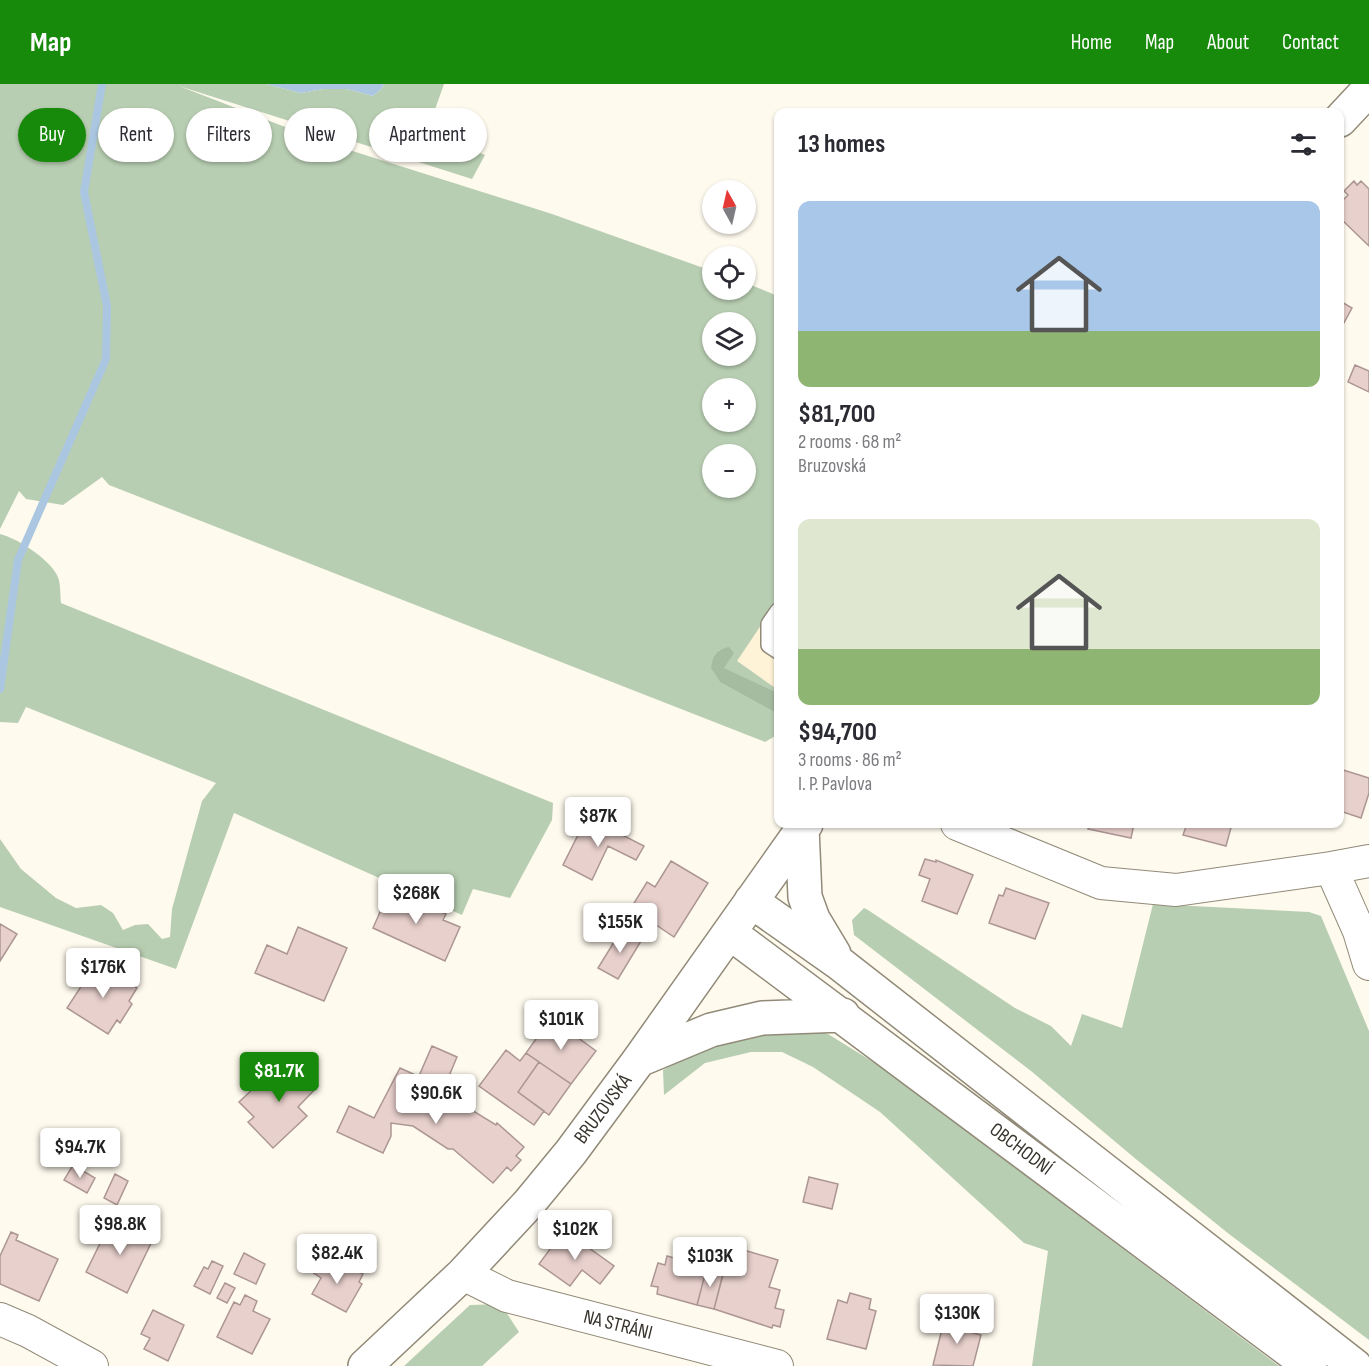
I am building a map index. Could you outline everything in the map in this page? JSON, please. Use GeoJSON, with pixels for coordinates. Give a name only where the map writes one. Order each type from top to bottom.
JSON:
{"type":"FeatureCollection","features":[{"type":"Feature","properties":{"kind":"main road"},"geometry":{"type":"LineString","coordinates":[[1344,116],[1369,89]]}},
{"type":"Feature","properties":{"kind":"main road","name":"BRUZOVSKÁ"},"geometry":{"type":"LineString","coordinates":[[365,1366],[463,1274],[529,1203],[571,1152],[730,933],[803,828]]}},
{"type":"Feature","properties":{"kind":"main road","name":"OBCHODNÍ"},"geometry":{"type":"LineString","coordinates":[[804,828],[805,897],[813,919],[839,963]]}},
{"type":"Feature","properties":{"kind":"main road","name":"OBCHODNÍ"},"geometry":{"type":"LineString","coordinates":[[751,901],[839,963],[1355,1366]]}},
{"type":"Feature","properties":{"kind":"main road","name":"OBCHODNÍ"},"geometry":{"type":"LineString","coordinates":[[730,933],[843,1015],[1310,1366]]}},
{"type":"Feature","properties":{"kind":"main road"},"geometry":{"type":"LineString","coordinates":[[639,1060],[711,1030],[762,1018],[843,1015]]}},
{"type":"Feature","properties":{"kind":"street"},"geometry":{"type":"LineString","coordinates":[[967,828],[1101,884],[1176,890],[1369,861]]}},
{"type":"Feature","properties":{"kind":"street"},"geometry":{"type":"LineString","coordinates":[[1330,868],[1364,932],[1369,964]]}},
{"type":"Feature","properties":{"kind":"street","name":"NA STRÁNI"},"geometry":{"type":"LineString","coordinates":[[463,1274],[507,1296],[777,1366]]}},
{"type":"Feature","properties":{"kind":"street"},"geometry":{"type":"LineString","coordinates":[[0,1319],[28,1331],[93,1366]]}},
{"type":"Feature","properties":{"kind":"lane"},"geometry":{"type":"LineString","coordinates":[[774,617],[769,624],[769,645],[774,648]]}},
{"type":"Feature","properties":{"kind":"shaded area"},"geometry":{"type":"Polygon","coordinates":[[[774,596],[774,691],[723,668],[774,596]]]}},
{"type":"Feature","properties":{"kind":"green space"},"geometry":{"type":"Polygon","coordinates":[[[0,84],[266,84],[301,93],[323,89],[347,89],[373,96],[384,84],[444,84],[436,108],[369,108],[369,146],[357,142],[357,108],[284,108],[284,119],[272,116],[272,108],[248,108],[179,86],[236,108],[186,108],[186,162],[272,162],[272,122],[284,127],[284,162],[357,162],[357,152],[369,156],[369,162],[387,162],[552,214],[702,267],[702,300],[756,300],[756,287],[774,294],[774,606],[737,661],[774,687],[774,691],[723,668],[719,649],[721,683],[774,712],[774,737],[765,742],[109,485],[102,477],[63,505],[26,499],[19,491],[0,529],[0,84]]]}},
{"type":"Feature","properties":{"kind":"green space"},"geometry":{"type":"Polygon","coordinates":[[[418,162],[481,162],[472,179],[418,162]]]}},
{"type":"Feature","properties":{"kind":"green space"},"geometry":{"type":"Polygon","coordinates":[[[0,534],[32,550],[47,562],[57,575],[61,603],[553,803],[552,820],[510,898],[473,889],[462,915],[234,813],[176,969],[0,907],[0,839],[21,869],[56,898],[76,908],[101,905],[113,913],[123,930],[135,925],[148,924],[162,939],[170,937],[172,909],[202,801],[216,783],[26,707],[18,723],[0,722],[0,534]]]}},
{"type":"Feature","properties":{"kind":"green space"},"geometry":{"type":"Polygon","coordinates":[[[729,647],[734,653],[724,668],[774,691],[774,712],[721,683],[711,668],[716,654],[729,647]]]}},
{"type":"Feature","properties":{"kind":"green space"},"geometry":{"type":"Polygon","coordinates":[[[1153,904],[1309,912],[1321,916],[1369,1031],[1369,1340],[1229,1234],[1031,1071],[854,935],[852,920],[864,908],[868,910],[1015,1008],[1051,1026],[1071,1046],[1082,1014],[1122,1028],[1153,904]]]}},
{"type":"Feature","properties":{"kind":"green space"},"geometry":{"type":"Polygon","coordinates":[[[812,1029],[828,1034],[878,1065],[1279,1366],[1032,1366],[1048,1251],[1024,1243],[880,1112],[813,1067],[782,1052],[751,1052],[705,1063],[664,1095],[663,1070],[719,1039],[812,1029]]]}},
{"type":"Feature","properties":{"kind":"green space"},"geometry":{"type":"Polygon","coordinates":[[[501,1304],[519,1332],[482,1366],[404,1366],[470,1305],[501,1304]]]}},
{"type":"Feature","properties":{"kind":"water"},"geometry":{"type":"Polygon","coordinates":[[[266,84],[384,84],[373,96],[347,89],[323,89],[301,93],[266,84]]]}},
{"type":"Feature","properties":{"kind":"building"},"geometry":{"type":"Polygon","coordinates":[[[1354,181],[1357,185],[1361,181],[1369,189],[1369,246],[1344,222],[1344,199],[1348,195],[1344,191],[1354,181]]]}},
{"type":"Feature","properties":{"kind":"building"},"geometry":{"type":"Polygon","coordinates":[[[1344,303],[1352,308],[1344,323],[1344,303]]]}},
{"type":"Feature","properties":{"kind":"building"},"geometry":{"type":"Polygon","coordinates":[[[1355,365],[1369,371],[1369,392],[1348,382],[1355,365]]]}},
{"type":"Feature","properties":{"kind":"building"},"geometry":{"type":"Polygon","coordinates":[[[1344,770],[1369,778],[1369,793],[1361,818],[1344,812],[1344,770]]]}},
{"type":"Feature","properties":{"kind":"building"},"geometry":{"type":"Polygon","coordinates":[[[587,817],[644,846],[636,860],[608,846],[592,880],[563,865],[587,817]]]}},
{"type":"Feature","properties":{"kind":"building"},"geometry":{"type":"Polygon","coordinates":[[[1088,828],[1133,828],[1131,838],[1088,828]]]}},
{"type":"Feature","properties":{"kind":"building"},"geometry":{"type":"Polygon","coordinates":[[[1186,828],[1231,828],[1226,846],[1183,835],[1186,828]]]}},
{"type":"Feature","properties":{"kind":"building"},"geometry":{"type":"Polygon","coordinates":[[[925,859],[936,862],[936,860],[973,875],[957,914],[922,901],[930,879],[919,875],[925,859]]]}},
{"type":"Feature","properties":{"kind":"building"},"geometry":{"type":"Polygon","coordinates":[[[671,861],[708,883],[674,937],[631,908],[647,882],[655,887],[671,861]]]}},
{"type":"Feature","properties":{"kind":"building"},"geometry":{"type":"Polygon","coordinates":[[[1006,888],[1049,903],[1035,939],[989,923],[999,895],[1003,896],[1006,888]]]}},
{"type":"Feature","properties":{"kind":"building"},"geometry":{"type":"Polygon","coordinates":[[[390,889],[446,914],[443,920],[460,927],[445,961],[373,928],[390,889]]]}},
{"type":"Feature","properties":{"kind":"building"},"geometry":{"type":"Polygon","coordinates":[[[0,924],[17,934],[0,961],[0,924]]]}},
{"type":"Feature","properties":{"kind":"building"},"geometry":{"type":"Polygon","coordinates":[[[298,927],[347,948],[324,1001],[255,973],[267,945],[287,954],[298,927]]]}},
{"type":"Feature","properties":{"kind":"building"},"geometry":{"type":"Polygon","coordinates":[[[622,929],[641,941],[618,979],[598,968],[622,929]]]}},
{"type":"Feature","properties":{"kind":"building"},"geometry":{"type":"Polygon","coordinates":[[[97,962],[137,988],[129,1001],[132,1004],[120,1023],[117,1020],[108,1034],[67,1008],[97,962]]]}},
{"type":"Feature","properties":{"kind":"building"},"geometry":{"type":"Polygon","coordinates":[[[551,1018],[596,1051],[571,1084],[526,1053],[551,1018]]]}},
{"type":"Feature","properties":{"kind":"building"},"geometry":{"type":"Polygon","coordinates":[[[432,1046],[457,1057],[444,1088],[419,1076],[432,1046]]]}},
{"type":"Feature","properties":{"kind":"building"},"geometry":{"type":"Polygon","coordinates":[[[506,1050],[520,1061],[526,1053],[539,1062],[518,1092],[544,1111],[534,1125],[479,1086],[506,1050]]]}},
{"type":"Feature","properties":{"kind":"building"},"geometry":{"type":"Polygon","coordinates":[[[295,1062],[318,1086],[298,1107],[307,1116],[273,1148],[248,1122],[254,1117],[239,1102],[274,1069],[281,1076],[295,1062]]]}},
{"type":"Feature","properties":{"kind":"building"},"geometry":{"type":"Polygon","coordinates":[[[539,1062],[571,1084],[549,1115],[518,1092],[539,1062]]]}},
{"type":"Feature","properties":{"kind":"building"},"geometry":{"type":"Polygon","coordinates":[[[400,1068],[469,1099],[465,1106],[496,1125],[497,1123],[524,1147],[516,1156],[521,1160],[511,1171],[507,1167],[493,1183],[453,1149],[448,1149],[413,1126],[391,1123],[391,1136],[383,1153],[337,1132],[349,1106],[374,1118],[400,1068]]]}},
{"type":"Feature","properties":{"kind":"building"},"geometry":{"type":"Polygon","coordinates":[[[73,1165],[95,1178],[87,1193],[64,1180],[73,1165]]]}},
{"type":"Feature","properties":{"kind":"building"},"geometry":{"type":"Polygon","coordinates":[[[115,1174],[128,1181],[117,1205],[104,1198],[115,1174]]]}},
{"type":"Feature","properties":{"kind":"building"},"geometry":{"type":"Polygon","coordinates":[[[809,1177],[838,1184],[832,1209],[803,1202],[809,1177]]]}},
{"type":"Feature","properties":{"kind":"building"},"geometry":{"type":"Polygon","coordinates":[[[122,1221],[154,1237],[127,1293],[86,1272],[110,1223],[119,1228],[122,1221]]]}},
{"type":"Feature","properties":{"kind":"building"},"geometry":{"type":"Polygon","coordinates":[[[564,1230],[614,1266],[600,1284],[582,1270],[570,1286],[539,1264],[564,1230]]]}},
{"type":"Feature","properties":{"kind":"building"},"geometry":{"type":"Polygon","coordinates":[[[11,1232],[18,1235],[16,1240],[58,1259],[39,1301],[0,1284],[0,1256],[11,1232]]]}},
{"type":"Feature","properties":{"kind":"building"},"geometry":{"type":"Polygon","coordinates":[[[730,1246],[778,1260],[769,1287],[780,1290],[775,1308],[784,1310],[780,1327],[773,1325],[772,1328],[714,1309],[730,1246]]]}},
{"type":"Feature","properties":{"kind":"building"},"geometry":{"type":"Polygon","coordinates":[[[244,1253],[265,1264],[256,1284],[234,1274],[244,1253]]]}},
{"type":"Feature","properties":{"kind":"building"},"geometry":{"type":"Polygon","coordinates":[[[667,1256],[707,1267],[697,1305],[657,1294],[658,1287],[651,1286],[658,1263],[665,1265],[667,1256]]]}},
{"type":"Feature","properties":{"kind":"building"},"geometry":{"type":"Polygon","coordinates":[[[319,1259],[340,1271],[344,1264],[363,1274],[359,1282],[362,1284],[346,1312],[312,1294],[321,1278],[312,1272],[319,1259]]]}},
{"type":"Feature","properties":{"kind":"building"},"geometry":{"type":"Polygon","coordinates":[[[212,1261],[223,1266],[210,1294],[194,1286],[204,1267],[208,1269],[212,1261]]]}},
{"type":"Feature","properties":{"kind":"building"},"geometry":{"type":"Polygon","coordinates":[[[707,1267],[724,1271],[714,1309],[697,1305],[707,1267]]]}},
{"type":"Feature","properties":{"kind":"building"},"geometry":{"type":"Polygon","coordinates":[[[225,1283],[235,1288],[227,1303],[217,1298],[225,1283]]]}},
{"type":"Feature","properties":{"kind":"building"},"geometry":{"type":"Polygon","coordinates":[[[850,1293],[871,1299],[869,1309],[876,1311],[866,1349],[827,1339],[838,1300],[847,1303],[850,1293]]]}},
{"type":"Feature","properties":{"kind":"building"},"geometry":{"type":"Polygon","coordinates":[[[245,1295],[257,1301],[253,1311],[270,1319],[252,1354],[217,1337],[234,1302],[240,1305],[245,1295]]]}},
{"type":"Feature","properties":{"kind":"building"},"geometry":{"type":"Polygon","coordinates":[[[153,1310],[184,1325],[168,1361],[144,1349],[150,1338],[141,1334],[153,1310]]]}},
{"type":"Feature","properties":{"kind":"building"},"geometry":{"type":"Polygon","coordinates":[[[955,1317],[969,1321],[966,1331],[981,1335],[973,1366],[933,1365],[943,1325],[952,1327],[955,1317]]]}},
{"type":"Feature","properties":{"kind":"waterway"},"geometry":{"type":"LineString","coordinates":[[0,689],[18,560],[106,359],[107,306],[84,192],[102,84]]}}]}
